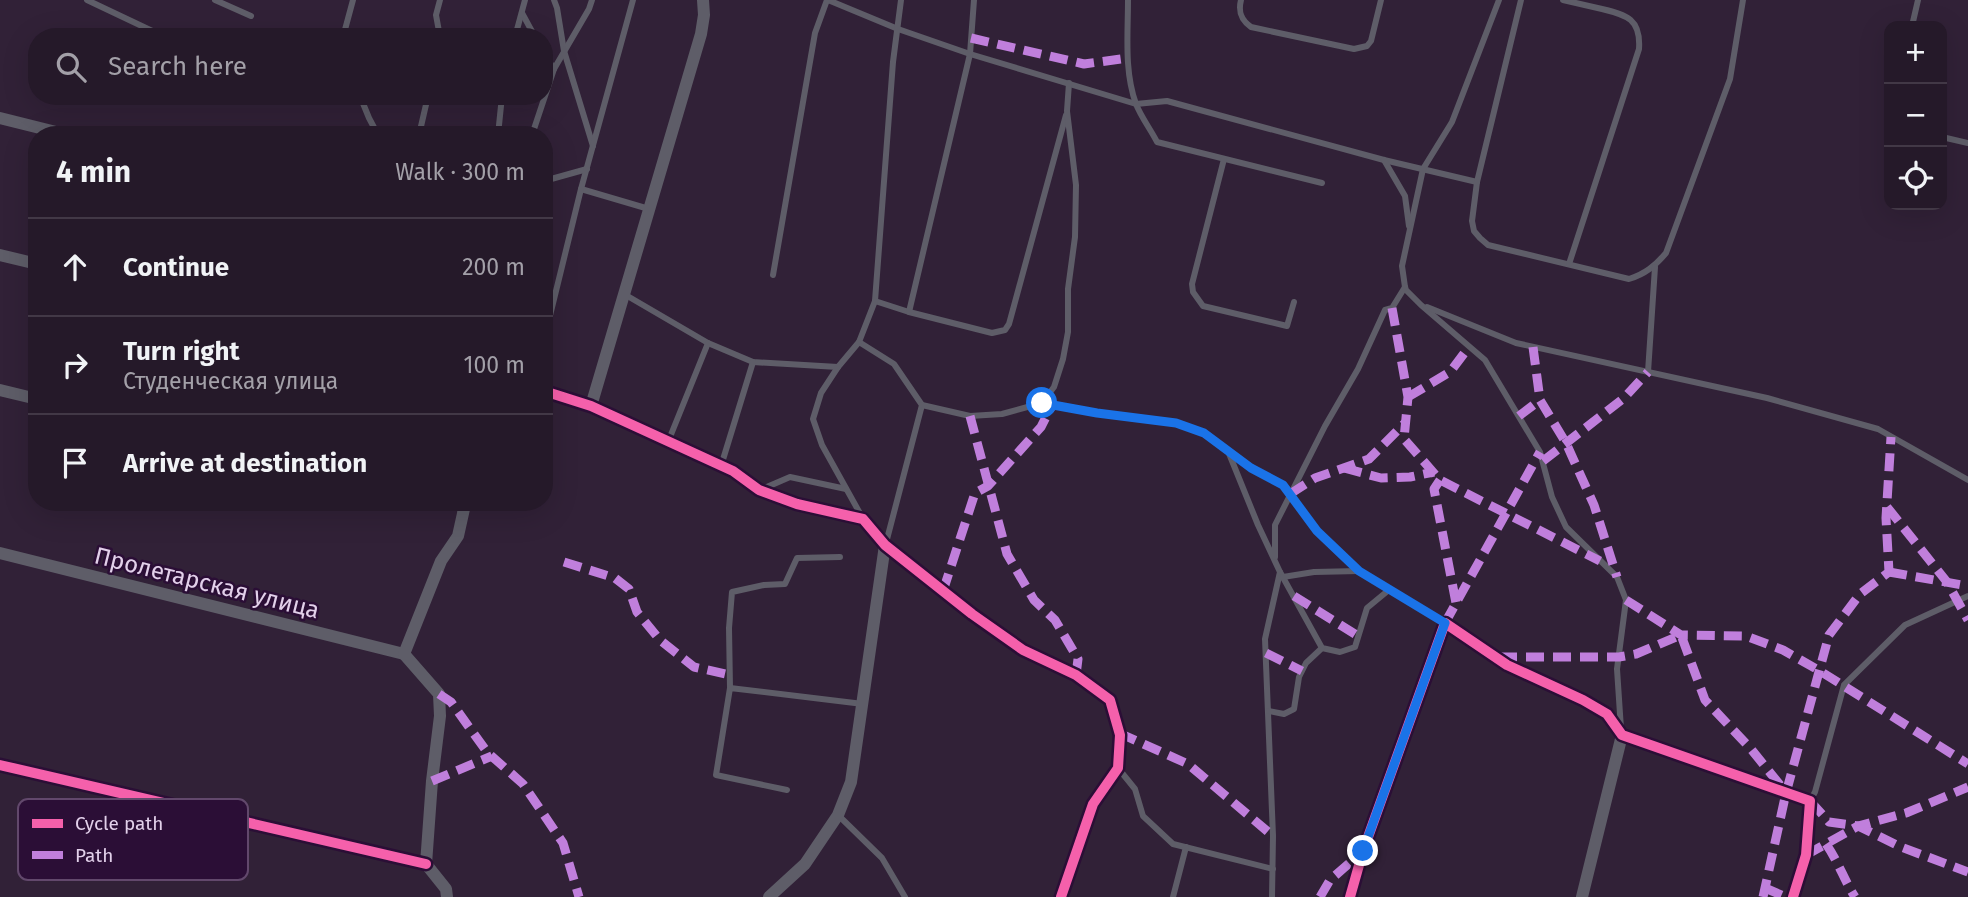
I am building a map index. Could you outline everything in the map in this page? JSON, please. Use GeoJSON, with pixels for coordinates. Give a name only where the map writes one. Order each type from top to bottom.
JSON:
{"type":"FeatureCollection","features":[{"type":"Feature","properties":{"kind":"street"},"geometry":{"type":"LineString","coordinates":[[591,406],[701,34],[703,0]]}},
{"type":"Feature","properties":{"kind":"street"},"geometry":{"type":"LineString","coordinates":[[0,118],[32,126]]}},
{"type":"Feature","properties":{"kind":"street"},"geometry":{"type":"LineString","coordinates":[[0,255],[28,262]]}},
{"type":"Feature","properties":{"kind":"street"},"geometry":{"type":"LineString","coordinates":[[0,390],[28,397]]}},
{"type":"Feature","properties":{"kind":"street"},"geometry":{"type":"LineString","coordinates":[[553,394],[591,406],[733,471],[759,490],[797,504],[863,519],[885,545],[972,614],[1023,650],[1076,675],[1110,700],[1120,735],[1118,768],[1093,804],[1060,897]]}},
{"type":"Feature","properties":{"kind":"street"},"geometry":{"type":"LineString","coordinates":[[426,864],[440,716],[439,694],[404,653],[441,561],[458,536],[464,511]]}},
{"type":"Feature","properties":{"kind":"street"},"geometry":{"type":"LineString","coordinates":[[769,897],[805,864],[838,815],[851,782],[885,545]]}},
{"type":"Feature","properties":{"kind":"street","name":"Пролетарская улица"},"geometry":{"type":"LineString","coordinates":[[0,552],[404,653]]}},
{"type":"Feature","properties":{"kind":"street"},"geometry":{"type":"LineString","coordinates":[[1350,897],[1367,839],[1445,623],[1507,664],[1607,714],[1622,735],[1810,802],[1806,855],[1793,897]]}},
{"type":"Feature","properties":{"kind":"street"},"geometry":{"type":"LineString","coordinates":[[1582,897],[1622,735]]}},
{"type":"Feature","properties":{"kind":"street"},"geometry":{"type":"LineString","coordinates":[[0,765],[146,799]]}},
{"type":"Feature","properties":{"kind":"street"},"geometry":{"type":"LineString","coordinates":[[248,823],[426,864],[446,889],[447,897]]}},
{"type":"Feature","properties":{"kind":"lane"},"geometry":{"type":"LineString","coordinates":[[87,0],[146,28]]}},
{"type":"Feature","properties":{"kind":"lane"},"geometry":{"type":"LineString","coordinates":[[215,0],[251,16]]}},
{"type":"Feature","properties":{"kind":"lane"},"geometry":{"type":"LineString","coordinates":[[345,28],[353,0]]}},
{"type":"Feature","properties":{"kind":"lane"},"geometry":{"type":"LineString","coordinates":[[438,28],[436,15],[440,0]]}},
{"type":"Feature","properties":{"kind":"lane"},"geometry":{"type":"LineString","coordinates":[[518,28],[525,0]]}},
{"type":"Feature","properties":{"kind":"lane"},"geometry":{"type":"LineString","coordinates":[[554,0],[564,51],[593,146]]}},
{"type":"Feature","properties":{"kind":"lane"},"geometry":{"type":"LineString","coordinates":[[554,69],[592,0]]}},
{"type":"Feature","properties":{"kind":"lane"},"geometry":{"type":"LineString","coordinates":[[553,303],[633,0]]}},
{"type":"Feature","properties":{"kind":"lane"},"geometry":{"type":"LineString","coordinates":[[773,275],[815,33],[828,0],[898,29],[970,54],[1136,104],[1167,102],[1477,182]]}},
{"type":"Feature","properties":{"kind":"lane"},"geometry":{"type":"LineString","coordinates":[[863,519],[822,445],[813,419],[821,393],[838,366],[859,342],[875,301],[892,62],[901,0]]}},
{"type":"Feature","properties":{"kind":"lane"},"geometry":{"type":"LineString","coordinates":[[909,312],[970,54],[974,0]]}},
{"type":"Feature","properties":{"kind":"lane"},"geometry":{"type":"LineString","coordinates":[[1128,0],[1128,58],[1136,104],[1157,142],[1322,183]]}},
{"type":"Feature","properties":{"kind":"lane"},"geometry":{"type":"LineString","coordinates":[[1241,0],[1240,14],[1244,22],[1251,27],[1354,50],[1367,46],[1371,41],[1381,0]]}},
{"type":"Feature","properties":{"kind":"lane"},"geometry":{"type":"LineString","coordinates":[[1499,0],[1452,122],[1423,169],[1402,266],[1405,287],[1421,305],[1485,360],[1540,452],[1552,497],[1566,527],[1617,577],[1626,600],[1617,669],[1622,735]]}},
{"type":"Feature","properties":{"kind":"lane"},"geometry":{"type":"LineString","coordinates":[[1521,0],[1477,182],[1472,221],[1474,231],[1488,244],[1629,279],[1655,267],[1666,253],[1730,79],[1743,0]]}},
{"type":"Feature","properties":{"kind":"lane"},"geometry":{"type":"LineString","coordinates":[[1563,0],[1625,15],[1638,29],[1640,38],[1639,49],[1569,264]]}},
{"type":"Feature","properties":{"kind":"lane"},"geometry":{"type":"LineString","coordinates":[[1913,21],[1919,0]]}},
{"type":"Feature","properties":{"kind":"lane"},"geometry":{"type":"LineString","coordinates":[[522,13],[530,28]]}},
{"type":"Feature","properties":{"kind":"lane"},"geometry":{"type":"LineString","coordinates":[[1042,403],[1054,387],[1068,332],[1068,289],[1076,237],[1076,184],[1067,111],[1069,83]]}},
{"type":"Feature","properties":{"kind":"lane"},"geometry":{"type":"LineString","coordinates":[[364,105],[373,126]]}},
{"type":"Feature","properties":{"kind":"lane"},"geometry":{"type":"LineString","coordinates":[[421,126],[426,105]]}},
{"type":"Feature","properties":{"kind":"lane"},"geometry":{"type":"LineString","coordinates":[[499,126],[501,105]]}},
{"type":"Feature","properties":{"kind":"lane"},"geometry":{"type":"LineString","coordinates":[[535,126],[541,105]]}},
{"type":"Feature","properties":{"kind":"lane"},"geometry":{"type":"LineString","coordinates":[[875,301],[992,333],[1004,330],[1009,324],[1067,111]]}},
{"type":"Feature","properties":{"kind":"lane"},"geometry":{"type":"LineString","coordinates":[[1947,138],[1968,143]]}},
{"type":"Feature","properties":{"kind":"lane"},"geometry":{"type":"LineString","coordinates":[[1224,159],[1192,284],[1193,292],[1203,306],[1287,326],[1294,302]]}},
{"type":"Feature","properties":{"kind":"lane"},"geometry":{"type":"LineString","coordinates":[[1384,160],[1405,196],[1410,230]]}},
{"type":"Feature","properties":{"kind":"lane"},"geometry":{"type":"LineString","coordinates":[[553,178],[587,169]]}},
{"type":"Feature","properties":{"kind":"lane"},"geometry":{"type":"LineString","coordinates":[[581,189],[649,209]]}},
{"type":"Feature","properties":{"kind":"lane"},"geometry":{"type":"LineString","coordinates":[[1648,372],[1655,267]]}},
{"type":"Feature","properties":{"kind":"lane"},"geometry":{"type":"LineString","coordinates":[[1276,562],[1275,525],[1325,426],[1358,369],[1385,310],[1392,308],[1405,287]]}},
{"type":"Feature","properties":{"kind":"lane"},"geometry":{"type":"LineString","coordinates":[[624,294],[708,344],[753,362],[838,366]]}},
{"type":"Feature","properties":{"kind":"lane"},"geometry":{"type":"LineString","coordinates":[[1421,305],[1516,343],[1767,398],[1878,429],[1968,481]]}},
{"type":"Feature","properties":{"kind":"lane"},"geometry":{"type":"LineString","coordinates":[[859,342],[894,364],[922,405],[970,416],[1002,414],[1042,403],[1176,423],[1204,433],[1251,468],[1283,485],[1317,531],[1359,571],[1445,623]]}},
{"type":"Feature","properties":{"kind":"lane"},"geometry":{"type":"LineString","coordinates":[[668,442],[708,344]]}},
{"type":"Feature","properties":{"kind":"lane"},"geometry":{"type":"LineString","coordinates":[[721,466],[753,362]]}},
{"type":"Feature","properties":{"kind":"lane"},"geometry":{"type":"LineString","coordinates":[[885,545],[922,405]]}},
{"type":"Feature","properties":{"kind":"lane"},"geometry":{"type":"LineString","coordinates":[[1227,450],[1258,525],[1322,648],[1340,652],[1354,647],[1367,608],[1390,589]]}},
{"type":"Feature","properties":{"kind":"lane"},"geometry":{"type":"LineString","coordinates":[[759,490],[790,477],[846,489]]}},
{"type":"Feature","properties":{"kind":"lane"},"geometry":{"type":"LineString","coordinates":[[787,790],[716,775],[730,688],[729,628],[732,592],[764,585],[785,584],[797,558],[840,557]]}},
{"type":"Feature","properties":{"kind":"lane"},"geometry":{"type":"LineString","coordinates":[[1282,574],[1359,571]]}},
{"type":"Feature","properties":{"kind":"lane"},"geometry":{"type":"LineString","coordinates":[[1272,897],[1273,836],[1265,639],[1282,574]]}},
{"type":"Feature","properties":{"kind":"lane"},"geometry":{"type":"LineString","coordinates":[[1810,802],[1843,685],[1905,625],[1968,596]]}},
{"type":"Feature","properties":{"kind":"lane"},"geometry":{"type":"LineString","coordinates":[[1269,711],[1284,714],[1294,709],[1299,677],[1306,663],[1322,648]]}},
{"type":"Feature","properties":{"kind":"lane"},"geometry":{"type":"LineString","coordinates":[[730,688],[863,704]]}},
{"type":"Feature","properties":{"kind":"lane"},"geometry":{"type":"LineString","coordinates":[[1118,768],[1135,789],[1143,816],[1173,844],[1273,869]]}},
{"type":"Feature","properties":{"kind":"lane"},"geometry":{"type":"LineString","coordinates":[[838,815],[882,858],[905,897]]}},
{"type":"Feature","properties":{"kind":"lane"},"geometry":{"type":"LineString","coordinates":[[1173,897],[1186,847]]}},
{"type":"Feature","properties":{"kind":"marked path"},"geometry":{"type":"LineString","coordinates":[[971,38],[1084,64],[1128,58]]}},
{"type":"Feature","properties":{"kind":"marked path"},"geometry":{"type":"LineString","coordinates":[[1392,308],[1408,397],[1404,439],[1440,480],[1600,561]]}},
{"type":"Feature","properties":{"kind":"marked path"},"geometry":{"type":"LineString","coordinates":[[1408,397],[1450,372],[1469,347]]}},
{"type":"Feature","properties":{"kind":"marked path"},"geometry":{"type":"LineString","coordinates":[[1533,347],[1540,400],[1566,443],[1594,505],[1617,577]]}},
{"type":"Feature","properties":{"kind":"marked path"},"geometry":{"type":"LineString","coordinates":[[1543,461],[1624,398],[1648,372]]}},
{"type":"Feature","properties":{"kind":"marked path"},"geometry":{"type":"LineString","coordinates":[[1519,416],[1540,400]]}},
{"type":"Feature","properties":{"kind":"marked path"},"geometry":{"type":"LineString","coordinates":[[943,591],[975,493],[988,486],[1041,427],[1052,405]]}},
{"type":"Feature","properties":{"kind":"marked path"},"geometry":{"type":"LineString","coordinates":[[970,416],[1007,554],[1034,600],[1055,620],[1078,659],[1076,675]]}},
{"type":"Feature","properties":{"kind":"marked path"},"geometry":{"type":"LineString","coordinates":[[1290,494],[1315,478],[1369,459],[1405,423]]}},
{"type":"Feature","properties":{"kind":"marked path"},"geometry":{"type":"LineString","coordinates":[[1763,897],[1786,793],[1829,635],[1860,594],[1889,572],[1886,518],[1891,437]]}},
{"type":"Feature","properties":{"kind":"marked path"},"geometry":{"type":"LineString","coordinates":[[1445,623],[1540,452]]}},
{"type":"Feature","properties":{"kind":"marked path"},"geometry":{"type":"LineString","coordinates":[[1344,468],[1381,478],[1410,477],[1434,472]]}},
{"type":"Feature","properties":{"kind":"marked path"},"geometry":{"type":"LineString","coordinates":[[1440,480],[1434,489],[1456,603]]}},
{"type":"Feature","properties":{"kind":"marked path"},"geometry":{"type":"LineString","coordinates":[[1887,507],[1947,582],[1968,620]]}},
{"type":"Feature","properties":{"kind":"marked path"},"geometry":{"type":"LineString","coordinates":[[564,562],[615,578],[629,589],[637,612],[660,640],[694,667],[730,675]]}},
{"type":"Feature","properties":{"kind":"marked path"},"geometry":{"type":"LineString","coordinates":[[1889,572],[1968,586]]}},
{"type":"Feature","properties":{"kind":"marked path"},"geometry":{"type":"LineString","coordinates":[[1294,596],[1358,636]]}},
{"type":"Feature","properties":{"kind":"marked path"},"geometry":{"type":"LineString","coordinates":[[1626,600],[1681,635],[1746,636],[1783,650],[1968,764]]}},
{"type":"Feature","properties":{"kind":"marked path"},"geometry":{"type":"LineString","coordinates":[[1499,657],[1619,657],[1636,654],[1681,635],[1705,700],[1751,749],[1784,790]]}},
{"type":"Feature","properties":{"kind":"marked path"},"geometry":{"type":"LineString","coordinates":[[1266,653],[1302,671]]}},
{"type":"Feature","properties":{"kind":"marked path"},"geometry":{"type":"LineString","coordinates":[[439,694],[451,702],[487,752],[523,784],[563,843],[579,897]]}},
{"type":"Feature","properties":{"kind":"marked path"},"geometry":{"type":"LineString","coordinates":[[1119,733],[1188,764],[1273,836]]}},
{"type":"Feature","properties":{"kind":"marked path"},"geometry":{"type":"LineString","coordinates":[[432,781],[492,756]]}},
{"type":"Feature","properties":{"kind":"marked path"},"geometry":{"type":"LineString","coordinates":[[1806,855],[1858,826],[1906,813],[1968,787]]}},
{"type":"Feature","properties":{"kind":"marked path"},"geometry":{"type":"LineString","coordinates":[[1810,801],[1829,822],[1858,826],[1901,847],[1968,872]]}},
{"type":"Feature","properties":{"kind":"marked path"},"geometry":{"type":"LineString","coordinates":[[1826,844],[1855,897]]}},
{"type":"Feature","properties":{"kind":"marked path"},"geometry":{"type":"LineString","coordinates":[[1320,897],[1330,880],[1360,854]]}},
{"type":"Feature","properties":{"kind":"marked path"},"geometry":{"type":"LineString","coordinates":[[1765,888],[1786,897]]}},
{"type":"Feature","properties":{"kind":"cycle path"},"geometry":{"type":"LineString","coordinates":[[553,394],[591,406],[733,471],[759,490],[797,504],[863,519],[885,545],[972,614],[1023,650],[1076,675],[1110,700],[1120,735],[1118,768],[1093,804],[1061,897]]}},
{"type":"Feature","properties":{"kind":"cycle path"},"geometry":{"type":"LineString","coordinates":[[1350,897],[1363,851],[1445,623],[1507,665],[1607,714],[1622,735],[1810,801],[1806,855],[1793,897]]}},
{"type":"Feature","properties":{"kind":"cycle path"},"geometry":{"type":"LineString","coordinates":[[0,765],[146,799]]}},
{"type":"Feature","properties":{"kind":"cycle path"},"geometry":{"type":"LineString","coordinates":[[248,823],[426,864]]}},
{"type":"Feature","properties":{"kind":"route"},"geometry":{"type":"LineString","coordinates":[[1042,403],[1176,423],[1204,433],[1251,468],[1283,485],[1317,531],[1359,571],[1445,623],[1363,851]]}}]}
